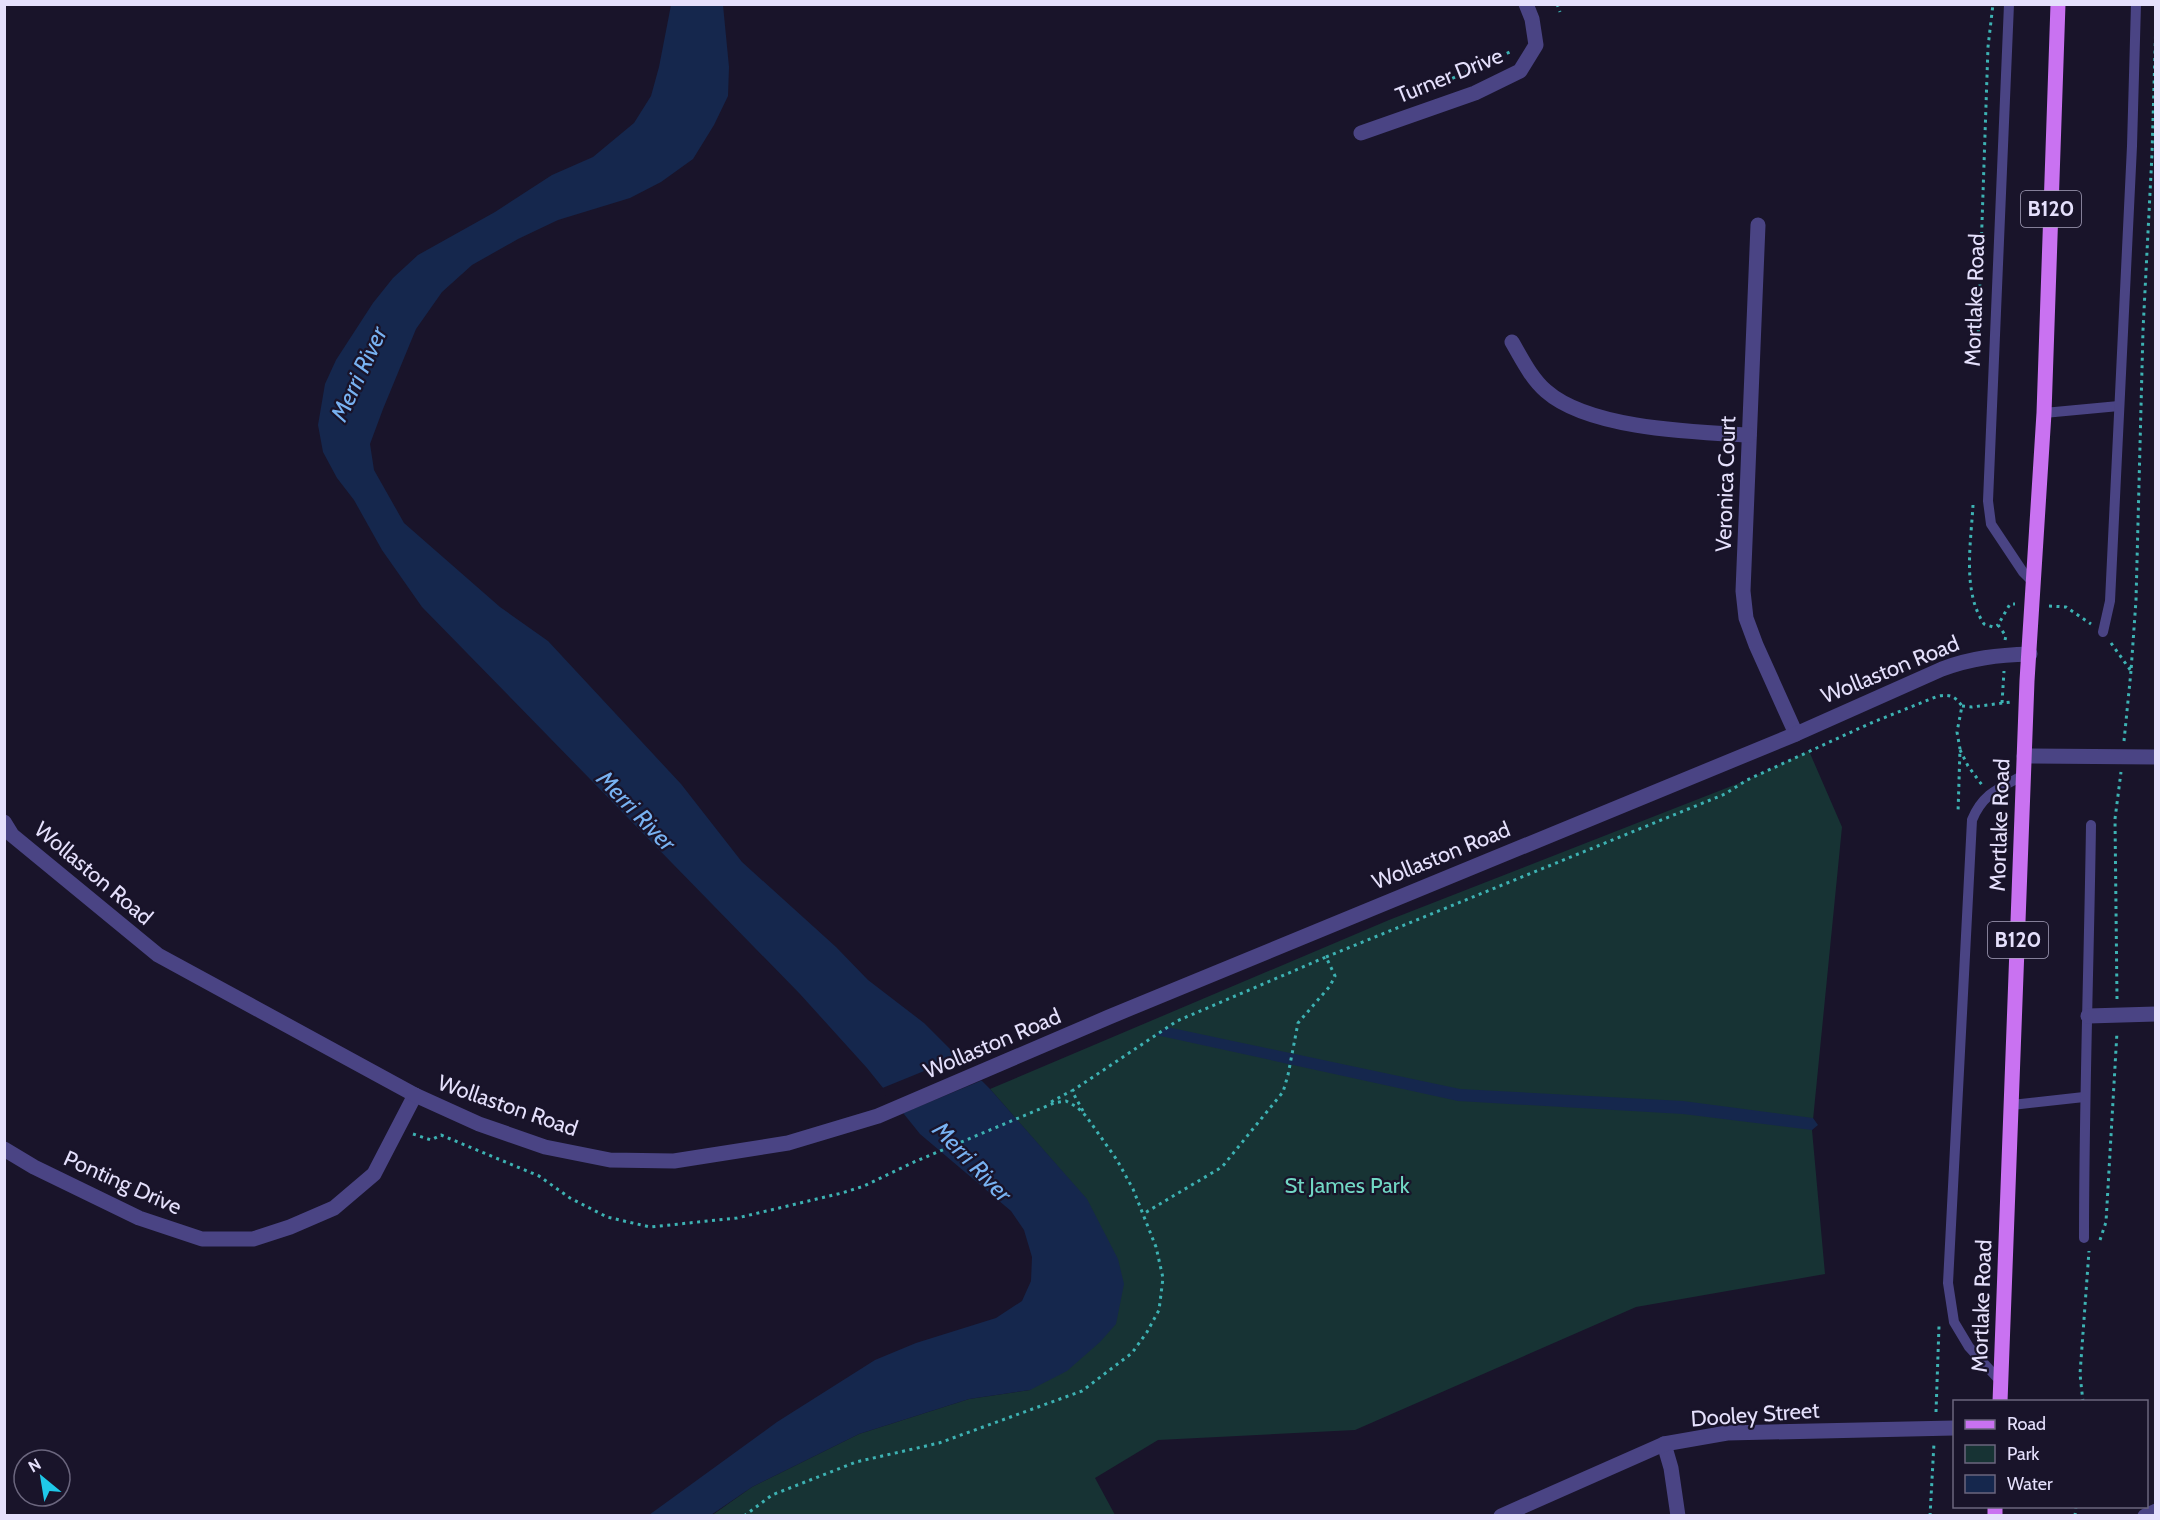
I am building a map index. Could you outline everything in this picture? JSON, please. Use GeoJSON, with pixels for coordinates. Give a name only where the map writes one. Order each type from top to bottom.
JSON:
{"type":"FeatureCollection","features":[{"type":"Feature","properties":{"kind":"main road","name":"Mortlake Road"},"geometry":{"type":"LineString","coordinates":[[2000,1400],[2026,701],[2044,413],[2058,4]]}},
{"type":"Feature","properties":{"kind":"street","name":"Turner Drive"},"geometry":{"type":"LineString","coordinates":[[1360,133],[1475,93],[1520,71],[1536,45],[1532,19],[1526,4]]}},
{"type":"Feature","properties":{"kind":"street","name":"Veronica Court"},"geometry":{"type":"LineString","coordinates":[[1758,225],[1743,591],[1746,618],[1756,645],[1796,734]]}},
{"type":"Feature","properties":{"kind":"street"},"geometry":{"type":"LineString","coordinates":[[1512,342],[1529,372],[1546,391],[1569,407],[1632,425],[1749,435]]}},
{"type":"Feature","properties":{"kind":"street","name":"Wollaston Road"},"geometry":{"type":"LineString","coordinates":[[4,822],[12,835],[158,955],[415,1095],[479,1124],[545,1146],[610,1160],[674,1161],[788,1143],[878,1116],[1142,1003],[1796,734],[1914,680],[1962,662],[1994,655],[2030,654]]}},
{"type":"Feature","properties":{"kind":"street"},"geometry":{"type":"LineString","coordinates":[[2024,756],[2156,756]]}},
{"type":"Feature","properties":{"kind":"street"},"geometry":{"type":"LineString","coordinates":[[2088,1016],[2156,1014]]}},
{"type":"Feature","properties":{"kind":"street","name":"Ponting Drive"},"geometry":{"type":"LineString","coordinates":[[4,1149],[34,1167],[139,1218],[202,1239],[253,1239],[290,1227],[334,1208],[374,1174],[415,1095]]}},
{"type":"Feature","properties":{"kind":"street","name":"Dooley Street"},"geometry":{"type":"LineString","coordinates":[[1501,1515],[1664,1444],[1727,1433],[1953,1428]]}},
{"type":"Feature","properties":{"kind":"street"},"geometry":{"type":"LineString","coordinates":[[1664,1444],[1671,1468],[1678,1515]]}},
{"type":"Feature","properties":{"kind":"street"},"geometry":{"type":"LineString","coordinates":[[2145,1515],[2156,1511]]}},
{"type":"Feature","properties":{"kind":"lane","name":"Mortlake Road"},"geometry":{"type":"LineString","coordinates":[[2009,4],[1988,501],[1991,524],[2023,572],[2034,583]]}},
{"type":"Feature","properties":{"kind":"lane"},"geometry":{"type":"LineString","coordinates":[[2103,632],[2110,601],[2132,146],[2136,4]]}},
{"type":"Feature","properties":{"kind":"lane"},"geometry":{"type":"LineString","coordinates":[[2044,413],[2119,406]]}},
{"type":"Feature","properties":{"kind":"lane"},"geometry":{"type":"LineString","coordinates":[[2001,1382],[1969,1347],[1954,1322],[1948,1283],[1972,820],[1977,808],[1989,794],[2024,775]]}},
{"type":"Feature","properties":{"kind":"lane"},"geometry":{"type":"LineString","coordinates":[[2084,1238],[2084,1097],[2088,1016],[2091,825]]}},
{"type":"Feature","properties":{"kind":"lane"},"geometry":{"type":"LineString","coordinates":[[2012,1105],[2084,1097]]}},
{"type":"Feature","properties":{"kind":"path"},"geometry":{"type":"LineString","coordinates":[[1557,4],[1560,12]]}},
{"type":"Feature","properties":{"kind":"path"},"geometry":{"type":"LineString","coordinates":[[1424,92],[1521,47]]}},
{"type":"Feature","properties":{"kind":"path"},"geometry":{"type":"LineString","coordinates":[[2083,1400],[2080,1374],[2089,1250],[2099,1242],[2106,1222],[2117,1016],[2115,819],[2131,671]]}},
{"type":"Feature","properties":{"kind":"path"},"geometry":{"type":"LineString","coordinates":[[1039,1109],[1072,1091],[1177,1021],[1326,957],[1725,794],[1747,780],[1871,723],[1938,696],[1956,697],[1962,706],[1957,732],[1960,749],[1968,766],[1989,794]]}},
{"type":"Feature","properties":{"kind":"path"},"geometry":{"type":"LineString","coordinates":[[1962,706],[2026,701]]}},
{"type":"Feature","properties":{"kind":"path"},"geometry":{"type":"LineString","coordinates":[[1143,1214],[1222,1167],[1283,1092],[1298,1023],[1330,986],[1335,976],[1326,957]]}},
{"type":"Feature","properties":{"kind":"path"},"geometry":{"type":"LineString","coordinates":[[744,1515],[772,1496],[856,1462],[939,1443],[1082,1391],[1113,1370],[1132,1353],[1159,1310],[1163,1278],[1156,1247],[1117,1160],[1086,1116],[1072,1091]]}},
{"type":"Feature","properties":{"kind":"path"},"geometry":{"type":"LineString","coordinates":[[397,1128],[431,1140],[441,1135],[539,1176],[570,1198],[607,1217],[650,1227],[737,1218],[821,1199],[864,1186],[914,1162],[1054,1103],[1066,1101],[1086,1116]]}},
{"type":"Feature","properties":{"kind":"green space","name":"St James Park"},"geometry":{"type":"Polygon","coordinates":[[[1809,751],[1842,827],[1812,1130],[1825,1274],[1636,1307],[1355,1430],[1158,1440],[1095,1478],[1115,1515],[711,1516],[752,1487],[859,1434],[969,1399],[1030,1390],[1086,1199],[990,1089],[1389,920],[1747,780],[1809,751]]]}},
{"type":"Feature","properties":{"kind":"water","name":"Merri River"},"geometry":{"type":"Polygon","coordinates":[[[671,5],[723,5],[729,67],[728,96],[714,125],[693,159],[661,182],[630,198],[558,220],[518,239],[472,265],[442,292],[416,329],[383,409],[370,444],[374,470],[404,523],[500,607],[548,641],[681,784],[742,862],[836,947],[868,980],[924,1023],[990,1089],[1087,1199],[1118,1259],[1124,1284],[1116,1324],[1100,1342],[1067,1371],[1030,1390],[969,1399],[859,1434],[752,1487],[711,1515],[649,1515],[777,1422],[875,1360],[916,1343],[996,1318],[1022,1301],[1031,1281],[1032,1257],[1024,1230],[1011,1211],[920,1134],[867,1068],[800,994],[422,607],[382,550],[354,500],[337,478],[323,452],[318,425],[325,384],[336,360],[373,303],[393,278],[418,255],[495,212],[552,175],[593,157],[634,123],[651,96],[671,5]]]}},
{"type":"Feature","properties":{"kind":"water"},"geometry":{"type":"Polygon","coordinates":[[[1167,1027],[1460,1089],[1683,1101],[1813,1118],[1818,1125],[1812,1130],[1683,1114],[1458,1101],[1156,1035],[1167,1027]]]}},
{"type":"Feature","properties":{"kind":"pier"},"geometry":{"type":"Polygon","coordinates":[[[961,1056],[985,1079],[901,1114],[880,1089],[961,1056]]]}}]}
